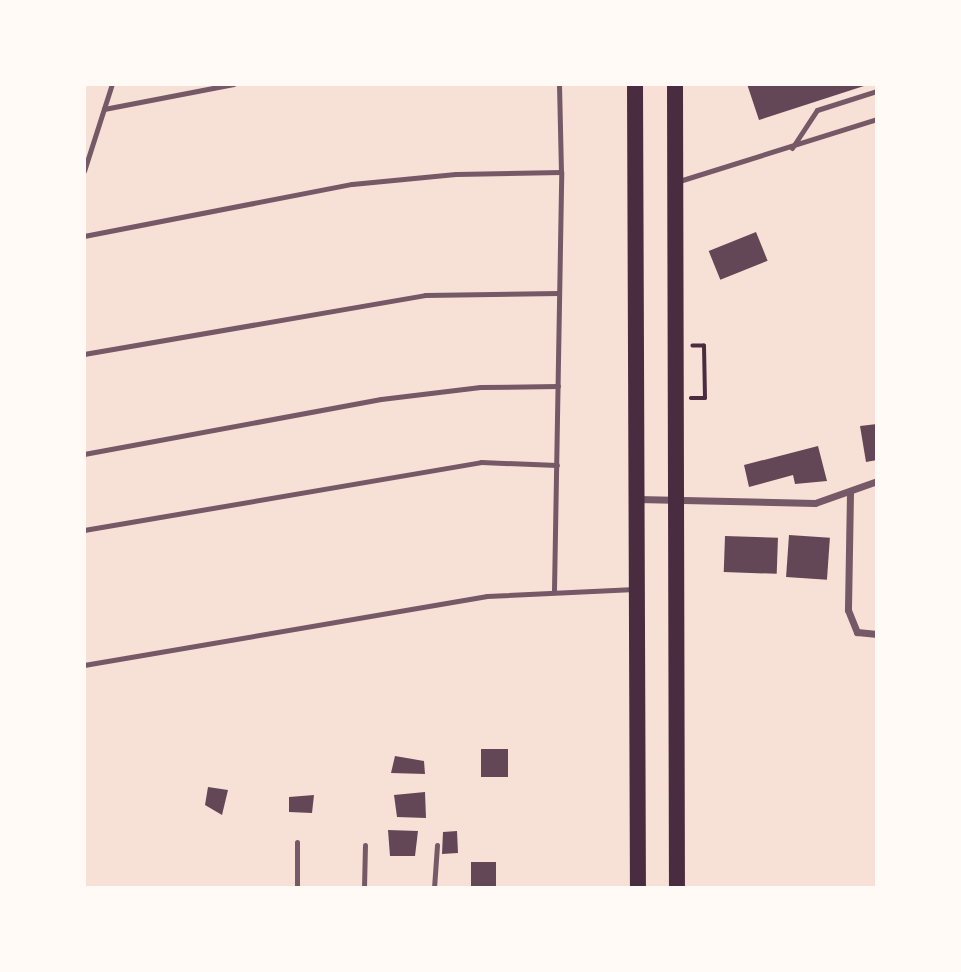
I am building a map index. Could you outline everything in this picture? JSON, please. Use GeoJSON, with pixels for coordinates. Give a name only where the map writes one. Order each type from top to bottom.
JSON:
{"type":"FeatureCollection","features":[{"type":"Feature","properties":{"kind":"main road"},"geometry":{"type":"LineString","coordinates":[[635,84],[638,888]]}},
{"type":"Feature","properties":{"kind":"main road"},"geometry":{"type":"LineString","coordinates":[[675,84],[677,888]]}},
{"type":"Feature","properties":{"kind":"street"},"geometry":{"type":"LineString","coordinates":[[636,499],[677,497],[815,503],[850,493],[877,481]]}},
{"type":"Feature","properties":{"kind":"street"},"geometry":{"type":"LineString","coordinates":[[850,493],[848,610],[858,632],[877,634]]}},
{"type":"Feature","properties":{"kind":"lane"},"geometry":{"type":"LineString","coordinates":[[84,171],[112,84]]}},
{"type":"Feature","properties":{"kind":"lane"},"geometry":{"type":"LineString","coordinates":[[104,109],[234,84]]}},
{"type":"Feature","properties":{"kind":"lane"},"geometry":{"type":"LineString","coordinates":[[554,590],[561,172],[558,84]]}},
{"type":"Feature","properties":{"kind":"lane"},"geometry":{"type":"LineString","coordinates":[[792,148],[817,110],[877,91]]}},
{"type":"Feature","properties":{"kind":"lane"},"geometry":{"type":"LineString","coordinates":[[675,183],[877,120]]}},
{"type":"Feature","properties":{"kind":"lane"},"geometry":{"type":"LineString","coordinates":[[84,236],[352,184],[456,174],[561,172]]}},
{"type":"Feature","properties":{"kind":"lane"},"geometry":{"type":"LineString","coordinates":[[84,354],[425,295],[559,293]]}},
{"type":"Feature","properties":{"kind":"lane"},"geometry":{"type":"LineString","coordinates":[[84,454],[381,399],[480,387],[558,386]]}},
{"type":"Feature","properties":{"kind":"lane"},"geometry":{"type":"LineString","coordinates":[[84,530],[481,462],[557,465]]}},
{"type":"Feature","properties":{"kind":"lane"},"geometry":{"type":"LineString","coordinates":[[84,665],[411,608],[554,590],[636,589]]}},
{"type":"Feature","properties":{"kind":"lane"},"geometry":{"type":"LineString","coordinates":[[297,842],[297,888]]}},
{"type":"Feature","properties":{"kind":"lane"},"geometry":{"type":"LineString","coordinates":[[364,888],[365,845]]}},
{"type":"Feature","properties":{"kind":"lane"},"geometry":{"type":"LineString","coordinates":[[433,888],[437,845]]}},
{"type":"Feature","properties":{"kind":"path"},"geometry":{"type":"LineString","coordinates":[[704,346],[705,398]]}},
{"type":"Feature","properties":{"kind":"building"},"geometry":{"type":"Polygon","coordinates":[[[747,84],[867,84],[867,85],[759,120],[747,84]]]}},
{"type":"Feature","properties":{"kind":"building"},"geometry":{"type":"Polygon","coordinates":[[[756,232],[768,261],[720,280],[709,251],[756,232]]]}},
{"type":"Feature","properties":{"kind":"building"},"geometry":{"type":"Polygon","coordinates":[[[877,424],[877,460],[866,462],[860,426],[877,424]]]}},
{"type":"Feature","properties":{"kind":"building"},"geometry":{"type":"Polygon","coordinates":[[[818,446],[827,481],[795,484],[793,475],[749,487],[744,465],[818,446]]]}},
{"type":"Feature","properties":{"kind":"building"},"geometry":{"type":"Polygon","coordinates":[[[789,535],[830,538],[827,580],[786,577],[789,535]]]}},
{"type":"Feature","properties":{"kind":"building"},"geometry":{"type":"Polygon","coordinates":[[[725,536],[778,538],[777,574],[724,572],[725,536]]]}},
{"type":"Feature","properties":{"kind":"building"},"geometry":{"type":"Polygon","coordinates":[[[481,749],[508,749],[508,777],[481,777],[481,749]]]}},
{"type":"Feature","properties":{"kind":"building"},"geometry":{"type":"Polygon","coordinates":[[[395,756],[424,761],[425,774],[391,773],[395,756]]]}},
{"type":"Feature","properties":{"kind":"building"},"geometry":{"type":"Polygon","coordinates":[[[208,787],[228,790],[222,815],[205,805],[208,787]]]}},
{"type":"Feature","properties":{"kind":"building"},"geometry":{"type":"Polygon","coordinates":[[[425,792],[426,818],[397,817],[394,795],[425,792]]]}},
{"type":"Feature","properties":{"kind":"building"},"geometry":{"type":"Polygon","coordinates":[[[314,795],[312,813],[289,812],[289,797],[314,795]]]}},
{"type":"Feature","properties":{"kind":"building"},"geometry":{"type":"Polygon","coordinates":[[[388,830],[418,831],[415,856],[390,856],[388,830]]]}},
{"type":"Feature","properties":{"kind":"building"},"geometry":{"type":"Polygon","coordinates":[[[457,831],[458,853],[442,854],[443,832],[457,831]]]}},
{"type":"Feature","properties":{"kind":"building"},"geometry":{"type":"Polygon","coordinates":[[[471,862],[496,862],[496,888],[471,888],[471,862]]]}}]}
